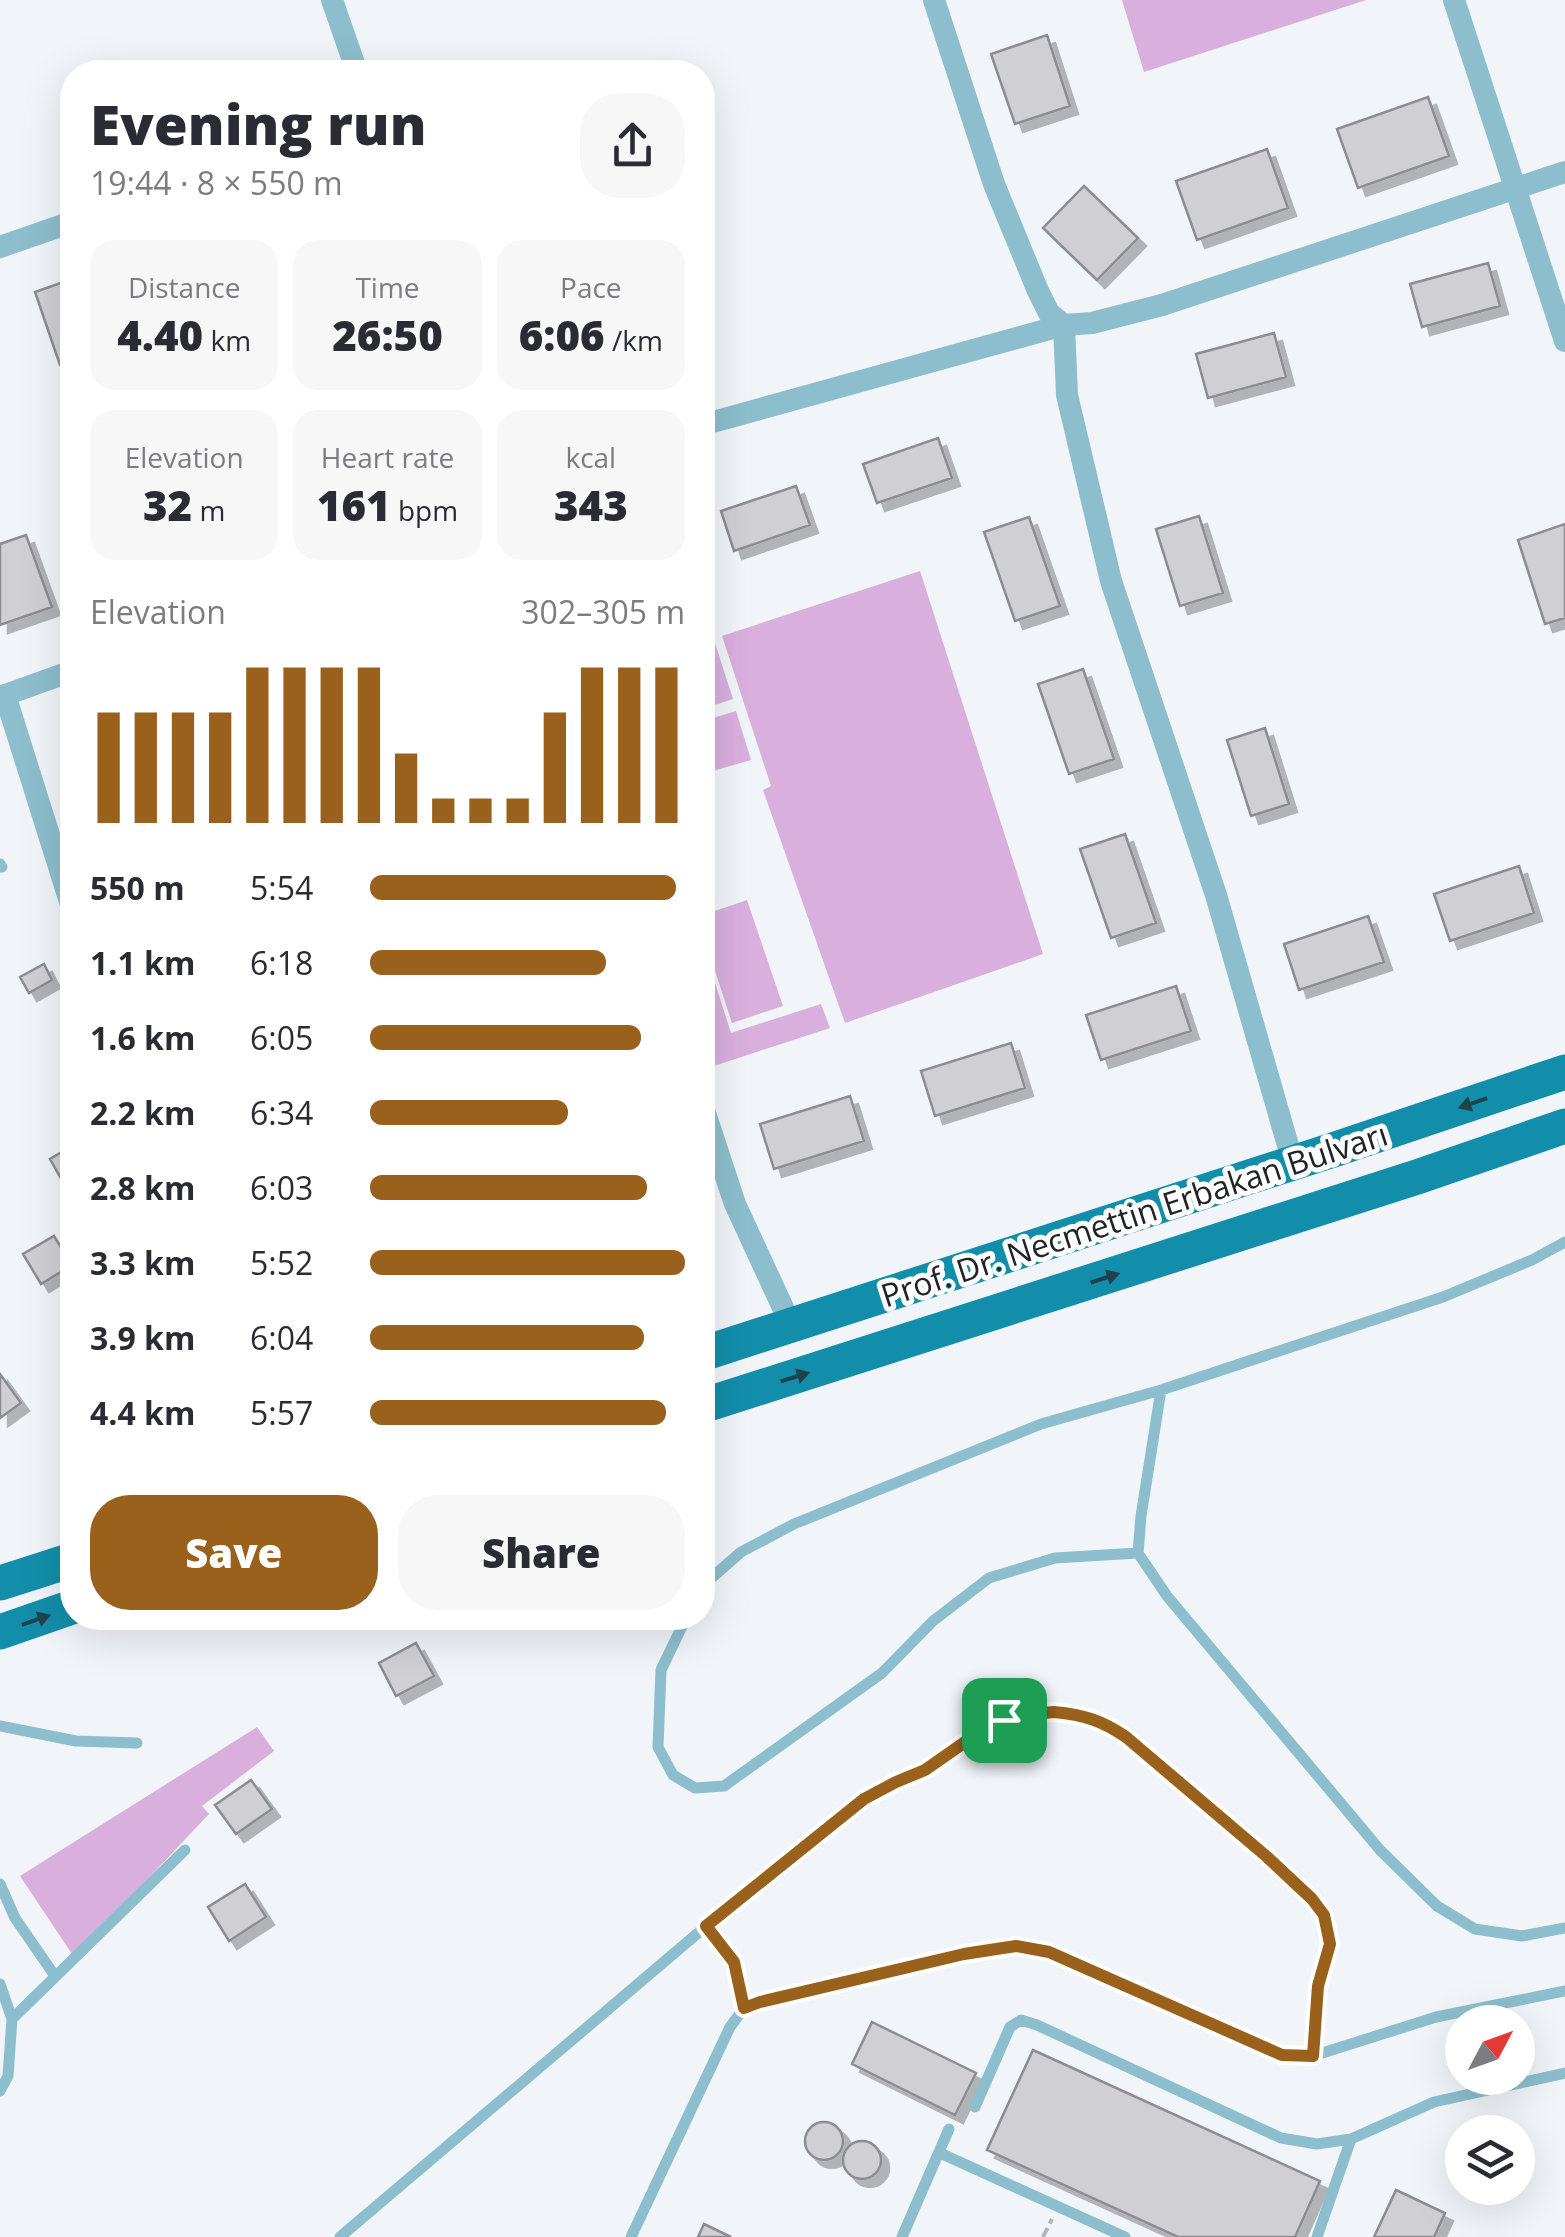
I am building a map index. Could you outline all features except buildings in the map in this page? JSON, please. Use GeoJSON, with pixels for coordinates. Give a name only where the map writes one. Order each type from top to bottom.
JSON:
{"type":"FeatureCollection","features":[{"type":"Feature","properties":{"kind":"main road","name":"Prof. Dr. Necmettin Erbakan Bulvarı"},"geometry":{"type":"LineString","coordinates":[[715,1350],[1565,1072]]}},
{"type":"Feature","properties":{"kind":"main road","name":"Prof. Dr. Necmettin Erbakan Bulvarı"},"geometry":{"type":"LineString","coordinates":[[715,1402],[1565,1126]]}},
{"type":"Feature","properties":{"kind":"main road"},"geometry":{"type":"LineString","coordinates":[[0,1583],[60,1564]]}},
{"type":"Feature","properties":{"kind":"main road"},"geometry":{"type":"LineString","coordinates":[[0,1632],[60,1612]]}},
{"type":"Feature","properties":{"kind":"street"},"geometry":{"type":"LineString","coordinates":[[332,0],[353,60]]}},
{"type":"Feature","properties":{"kind":"street"},"geometry":{"type":"LineString","coordinates":[[934,0],[994,184],[1049,313],[1064,325],[1067,395],[1112,581],[1216,895],[1293,1163]]}},
{"type":"Feature","properties":{"kind":"street"},"geometry":{"type":"LineString","coordinates":[[1454,0],[1565,342]]}},
{"type":"Feature","properties":{"kind":"street"},"geometry":{"type":"LineString","coordinates":[[715,421],[1064,325],[1092,323],[1162,305],[1565,172]]}},
{"type":"Feature","properties":{"kind":"street"},"geometry":{"type":"LineString","coordinates":[[0,246],[60,226]]}},
{"type":"Feature","properties":{"kind":"street"},"geometry":{"type":"LineString","coordinates":[[60,675],[3,695],[60,871]]}},
{"type":"Feature","properties":{"kind":"street"},"geometry":{"type":"LineString","coordinates":[[715,1143],[735,1204],[791,1325]]}},
{"type":"Feature","properties":{"kind":"lane"},"geometry":{"type":"LineString","coordinates":[[715,1575],[741,1552],[794,1524],[1041,1424],[1161,1390],[1443,1297],[1565,1242]]}},
{"type":"Feature","properties":{"kind":"lane"},"geometry":{"type":"LineString","coordinates":[[1161,1390],[1138,1553],[1168,1596],[1380,1850],[1436,1906],[1475,1929],[1522,1936],[1565,1928]]}},
{"type":"Feature","properties":{"kind":"lane"},"geometry":{"type":"LineString","coordinates":[[680,1630],[661,1670],[658,1748],[672,1774],[695,1788],[724,1786],[882,1672],[932,1621],[989,1578],[1055,1558],[1138,1553]]}},
{"type":"Feature","properties":{"kind":"lane"},"geometry":{"type":"LineString","coordinates":[[340,2237],[851,1808],[886,1786],[925,1770],[988,1726],[1020,1715],[1054,1712],[1105,1722],[1147,1752],[1312,1899],[1324,1915],[1330,1944],[1318,1986],[1313,2056]]}},
{"type":"Feature","properties":{"kind":"lane"},"geometry":{"type":"LineString","coordinates":[[0,1726],[76,1741],[137,1742]]}},
{"type":"Feature","properties":{"kind":"lane"},"geometry":{"type":"LineString","coordinates":[[12,2019],[186,1850]]}},
{"type":"Feature","properties":{"kind":"lane"},"geometry":{"type":"LineString","coordinates":[[0,1884],[14,1918],[56,1976]]}},
{"type":"Feature","properties":{"kind":"lane"},"geometry":{"type":"LineString","coordinates":[[706,1926],[734,1962],[744,2008]]}},
{"type":"Feature","properties":{"kind":"lane"},"geometry":{"type":"LineString","coordinates":[[631,2237],[730,2026],[744,2008],[760,2002],[1016,1946],[1049,1952],[1282,2055],[1313,2056],[1436,2017],[1565,1991]]}},
{"type":"Feature","properties":{"kind":"lane"},"geometry":{"type":"LineString","coordinates":[[0,1984],[12,2019],[8,2076],[0,2091]]}},
{"type":"Feature","properties":{"kind":"lane"},"geometry":{"type":"LineString","coordinates":[[975,2108],[1010,2026],[1021,2020],[1282,2138],[1317,2144],[1351,2139],[1434,2102],[1565,2073]]}},
{"type":"Feature","properties":{"kind":"lane"},"geometry":{"type":"LineString","coordinates":[[902,2237],[949,2129]]}},
{"type":"Feature","properties":{"kind":"lane"},"geometry":{"type":"LineString","coordinates":[[1317,2237],[1351,2139]]}},
{"type":"Feature","properties":{"kind":"lane"},"geometry":{"type":"LineString","coordinates":[[940,2153],[1124,2237]]}},
{"type":"Feature","properties":{"kind":"shaded area"},"geometry":{"type":"Polygon","coordinates":[[[1122,0],[1366,0],[1144,72],[1122,0]]]}},
{"type":"Feature","properties":{"kind":"shaded area"},"geometry":{"type":"Polygon","coordinates":[[[920,571],[1043,954],[845,1023],[763,790],[771,786],[722,636],[920,571]]]}},
{"type":"Feature","properties":{"kind":"shaded area"},"geometry":{"type":"Polygon","coordinates":[[[715,643],[733,699],[715,705],[715,643]]]}},
{"type":"Feature","properties":{"kind":"shaded area"},"geometry":{"type":"Polygon","coordinates":[[[736,711],[751,760],[715,770],[715,717],[736,711]]]}},
{"type":"Feature","properties":{"kind":"shaded area"},"geometry":{"type":"Polygon","coordinates":[[[747,900],[783,1006],[732,1023],[715,971],[715,911],[747,900]]]}},
{"type":"Feature","properties":{"kind":"shaded area"},"geometry":{"type":"Polygon","coordinates":[[[715,983],[731,1033],[821,1004],[830,1028],[715,1066],[715,983]]]}},
{"type":"Feature","properties":{"kind":"shaded area"},"geometry":{"type":"Polygon","coordinates":[[[257,1727],[274,1751],[202,1806],[209,1814],[74,1957],[20,1876],[257,1727]]]}},
{"type":"Feature","properties":{"kind":"route"},"geometry":{"type":"LineString","coordinates":[[1054,1712],[1105,1722],[1147,1752],[1312,1899],[1324,1915],[1330,1933],[1315,2006],[1313,2056],[1282,2055],[1049,1952],[1016,1946],[964,1954],[744,2008],[734,1962],[706,1926],[851,1808],[876,1791],[925,1770],[974,1734],[1004,1720],[1054,1712]]}}]}
